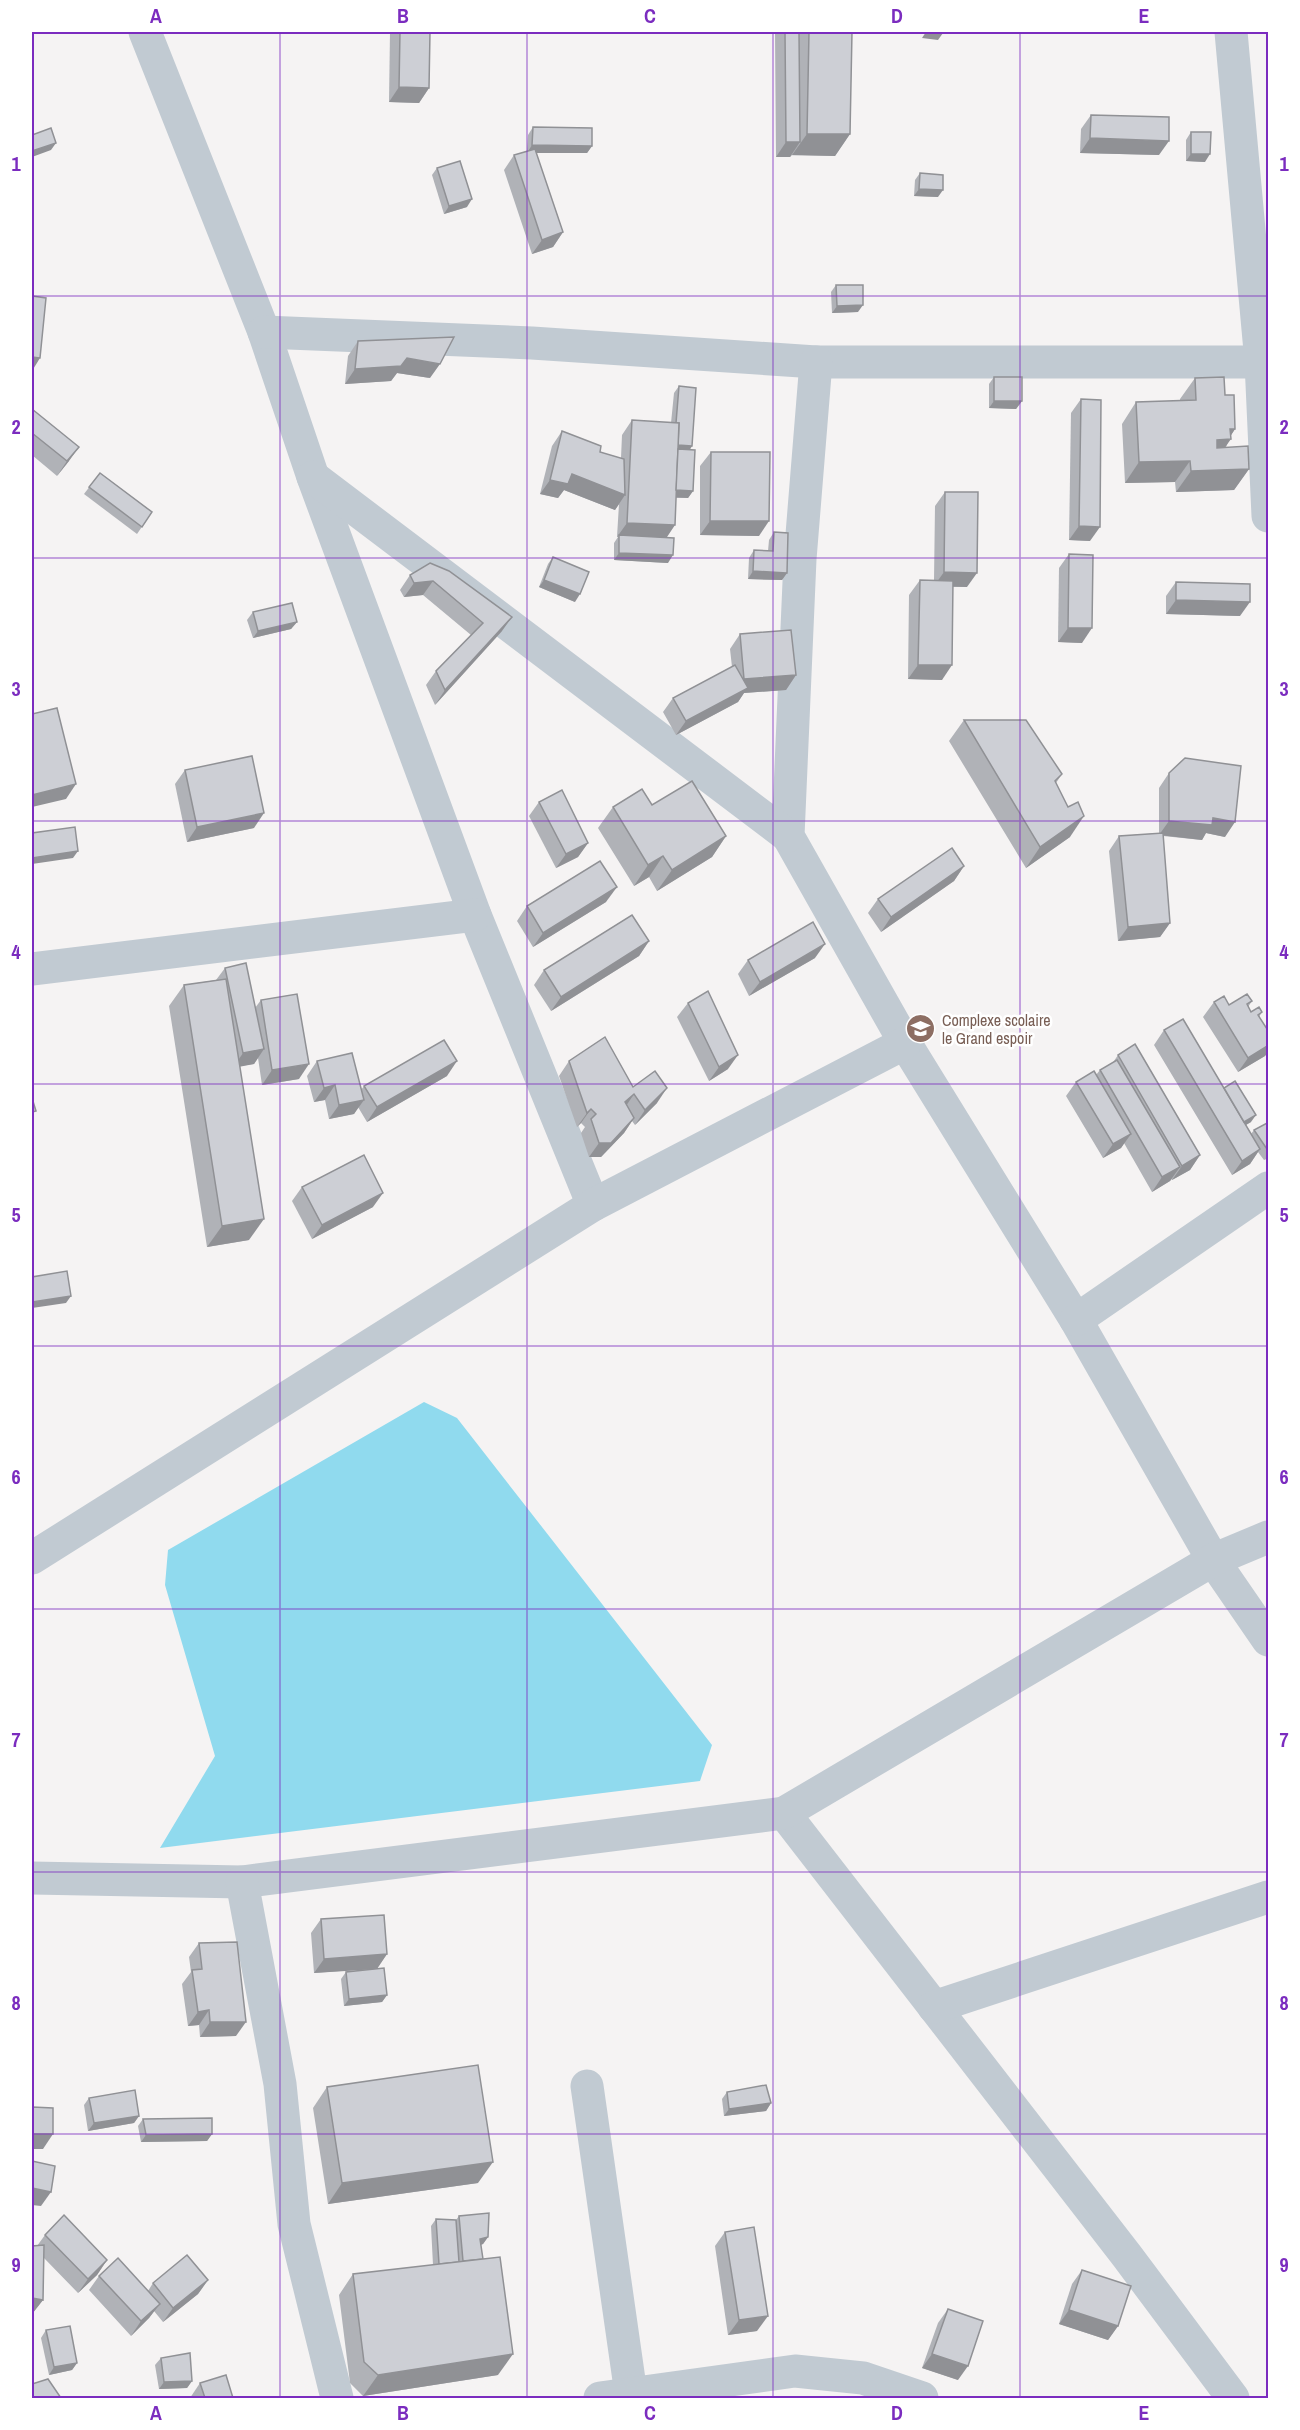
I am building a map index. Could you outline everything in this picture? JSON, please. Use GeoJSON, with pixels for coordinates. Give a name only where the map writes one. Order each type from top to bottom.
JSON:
{"type":"FeatureCollection","features":[{"type":"Feature","properties":{"kind":"street"},"geometry":{"type":"LineString","coordinates":[[146,32],[264,332],[313,477],[475,915],[592,1205]]}},
{"type":"Feature","properties":{"kind":"street"},"geometry":{"type":"LineString","coordinates":[[1231,32],[1260,362],[1269,516]]}},
{"type":"Feature","properties":{"kind":"street"},"geometry":{"type":"LineString","coordinates":[[264,332],[532,343],[816,362],[1260,362]]}},
{"type":"Feature","properties":{"kind":"street"},"geometry":{"type":"LineString","coordinates":[[788,836],[801,559],[816,362]]}},
{"type":"Feature","properties":{"kind":"street"},"geometry":{"type":"LineString","coordinates":[[313,477],[788,836],[905,1043],[1076,1320],[1213,1560],[1269,1640]]}},
{"type":"Feature","properties":{"kind":"street"},"geometry":{"type":"LineString","coordinates":[[32,969],[475,915]]}},
{"type":"Feature","properties":{"kind":"street"},"geometry":{"type":"LineString","coordinates":[[32,1558],[592,1205],[905,1043]]}},
{"type":"Feature","properties":{"kind":"street"},"geometry":{"type":"LineString","coordinates":[[1076,1320],[1269,1188]]}},
{"type":"Feature","properties":{"kind":"street"},"geometry":{"type":"LineString","coordinates":[[32,1878],[242,1882],[784,1813],[1213,1560],[1269,1537]]}},
{"type":"Feature","properties":{"kind":"street"},"geometry":{"type":"LineString","coordinates":[[784,1813],[1233,2398]]}},
{"type":"Feature","properties":{"kind":"street"},"geometry":{"type":"LineString","coordinates":[[242,1882],[280,2084],[294,2224],[337,2398]]}},
{"type":"Feature","properties":{"kind":"street"},"geometry":{"type":"LineString","coordinates":[[934,2007],[1269,1897]]}},
{"type":"Feature","properties":{"kind":"street"},"geometry":{"type":"LineString","coordinates":[[587,2086],[616,2396],[795,2371],[863,2378],[922,2398]]}},
{"type":"Feature","properties":{"kind":"water"},"geometry":{"type":"Polygon","coordinates":[[[424,1402],[457,1418],[712,1745],[700,1781],[160,1848],[215,1756],[165,1585],[168,1550],[424,1402]]]}},
{"type":"Feature","properties":{"kind":"building"},"geometry":{"type":"Polygon","coordinates":[[[400,32],[430,32],[429,88],[399,87],[400,32]]]}},
{"type":"Feature","properties":{"kind":"building"},"geometry":{"type":"Polygon","coordinates":[[[785,32],[799,32],[800,142],[786,142],[785,32]]]}},
{"type":"Feature","properties":{"kind":"building"},"geometry":{"type":"Polygon","coordinates":[[[809,32],[852,32],[850,134],[807,134],[809,32]]]}},
{"type":"Feature","properties":{"kind":"building"},"geometry":{"type":"Polygon","coordinates":[[[1091,115],[1169,117],[1169,141],[1090,138],[1091,115]]]}},
{"type":"Feature","properties":{"kind":"building"},"geometry":{"type":"Polygon","coordinates":[[[533,127],[592,128],[592,146],[532,145],[533,127]]]}},
{"type":"Feature","properties":{"kind":"building"},"geometry":{"type":"Polygon","coordinates":[[[51,128],[56,143],[32,151],[32,135],[51,128]]]}},
{"type":"Feature","properties":{"kind":"building"},"geometry":{"type":"Polygon","coordinates":[[[1191,132],[1211,132],[1210,154],[1191,154],[1191,132]]]}},
{"type":"Feature","properties":{"kind":"building"},"geometry":{"type":"Polygon","coordinates":[[[535,149],[563,232],[542,240],[514,155],[535,149]]]}},
{"type":"Feature","properties":{"kind":"building"},"geometry":{"type":"Polygon","coordinates":[[[460,161],[472,199],[449,206],[437,168],[460,161]]]}},
{"type":"Feature","properties":{"kind":"building"},"geometry":{"type":"Polygon","coordinates":[[[920,173],[943,175],[943,190],[919,189],[920,173]]]}},
{"type":"Feature","properties":{"kind":"building"},"geometry":{"type":"Polygon","coordinates":[[[836,285],[863,285],[863,305],[837,306],[836,285]]]}},
{"type":"Feature","properties":{"kind":"building"},"geometry":{"type":"Polygon","coordinates":[[[32,296],[46,298],[40,358],[32,357],[32,296]]]}},
{"type":"Feature","properties":{"kind":"building"},"geometry":{"type":"Polygon","coordinates":[[[454,337],[440,364],[407,358],[401,366],[355,369],[358,341],[454,337]]]}},
{"type":"Feature","properties":{"kind":"building"},"geometry":{"type":"Polygon","coordinates":[[[994,377],[1022,377],[1022,401],[994,401],[994,377]]]}},
{"type":"Feature","properties":{"kind":"building"},"geometry":{"type":"Polygon","coordinates":[[[1224,377],[1225,395],[1234,395],[1235,429],[1230,429],[1231,439],[1217,440],[1217,448],[1248,446],[1249,469],[1191,471],[1190,461],[1139,462],[1136,402],[1196,400],[1195,378],[1224,377]]]}},
{"type":"Feature","properties":{"kind":"building"},"geometry":{"type":"Polygon","coordinates":[[[679,386],[696,388],[692,446],[678,445],[679,423],[676,423],[679,386]]]}},
{"type":"Feature","properties":{"kind":"building"},"geometry":{"type":"Polygon","coordinates":[[[1081,399],[1101,400],[1100,527],[1079,526],[1081,399]]]}},
{"type":"Feature","properties":{"kind":"building"},"geometry":{"type":"Polygon","coordinates":[[[32,409],[79,447],[67,461],[32,433],[32,409]]]}},
{"type":"Feature","properties":{"kind":"building"},"geometry":{"type":"Polygon","coordinates":[[[632,420],[679,423],[675,525],[627,523],[632,420]]]}},
{"type":"Feature","properties":{"kind":"building"},"geometry":{"type":"Polygon","coordinates":[[[562,431],[601,446],[600,452],[624,459],[625,495],[572,474],[568,484],[550,480],[562,431]]]}},
{"type":"Feature","properties":{"kind":"building"},"geometry":{"type":"Polygon","coordinates":[[[678,449],[695,450],[693,491],[676,490],[678,449]]]}},
{"type":"Feature","properties":{"kind":"building"},"geometry":{"type":"Polygon","coordinates":[[[711,452],[770,452],[769,521],[710,521],[711,452]]]}},
{"type":"Feature","properties":{"kind":"building"},"geometry":{"type":"Polygon","coordinates":[[[100,473],[152,512],[142,527],[89,487],[100,473]]]}},
{"type":"Feature","properties":{"kind":"building"},"geometry":{"type":"Polygon","coordinates":[[[945,492],[978,492],[977,573],[944,572],[945,492]]]}},
{"type":"Feature","properties":{"kind":"building"},"geometry":{"type":"Polygon","coordinates":[[[774,532],[788,533],[787,573],[753,571],[754,550],[773,551],[774,532]]]}},
{"type":"Feature","properties":{"kind":"building"},"geometry":{"type":"Polygon","coordinates":[[[619,535],[674,538],[673,555],[619,553],[619,535]]]}},
{"type":"Feature","properties":{"kind":"building"},"geometry":{"type":"Polygon","coordinates":[[[1069,554],[1093,555],[1092,628],[1068,628],[1069,554]]]}},
{"type":"Feature","properties":{"kind":"building"},"geometry":{"type":"Polygon","coordinates":[[[553,557],[589,572],[580,594],[544,580],[553,557]]]}},
{"type":"Feature","properties":{"kind":"building"},"geometry":{"type":"Polygon","coordinates":[[[430,563],[449,571],[512,617],[445,690],[436,671],[483,623],[433,581],[414,583],[410,575],[430,563]]]}},
{"type":"Feature","properties":{"kind":"building"},"geometry":{"type":"Polygon","coordinates":[[[920,580],[953,581],[952,665],[918,665],[920,580]]]}},
{"type":"Feature","properties":{"kind":"building"},"geometry":{"type":"Polygon","coordinates":[[[1176,582],[1250,584],[1250,602],[1176,600],[1176,582]]]}},
{"type":"Feature","properties":{"kind":"building"},"geometry":{"type":"Polygon","coordinates":[[[292,603],[297,622],[258,631],[253,612],[292,603]]]}},
{"type":"Feature","properties":{"kind":"building"},"geometry":{"type":"Polygon","coordinates":[[[791,630],[796,675],[744,679],[740,634],[791,630]]]}},
{"type":"Feature","properties":{"kind":"building"},"geometry":{"type":"Polygon","coordinates":[[[735,665],[748,688],[686,721],[673,698],[735,665]]]}},
{"type":"Feature","properties":{"kind":"building"},"geometry":{"type":"Polygon","coordinates":[[[57,708],[76,784],[32,795],[32,714],[57,708]]]}},
{"type":"Feature","properties":{"kind":"building"},"geometry":{"type":"Polygon","coordinates":[[[964,720],[1026,720],[1062,774],[1055,781],[1068,807],[1078,802],[1084,816],[1040,847],[964,720]]]}},
{"type":"Feature","properties":{"kind":"building"},"geometry":{"type":"Polygon","coordinates":[[[252,756],[264,813],[197,827],[185,770],[252,756]]]}},
{"type":"Feature","properties":{"kind":"building"},"geometry":{"type":"Polygon","coordinates":[[[1185,758],[1241,766],[1235,822],[1213,818],[1212,825],[1169,821],[1169,773],[1185,758]]]}},
{"type":"Feature","properties":{"kind":"building"},"geometry":{"type":"Polygon","coordinates":[[[692,781],[726,836],[672,870],[663,856],[648,865],[613,807],[642,789],[652,805],[692,781]]]}},
{"type":"Feature","properties":{"kind":"building"},"geometry":{"type":"Polygon","coordinates":[[[562,790],[588,843],[566,854],[539,802],[562,790]]]}},
{"type":"Feature","properties":{"kind":"building"},"geometry":{"type":"Polygon","coordinates":[[[75,827],[78,851],[32,858],[32,833],[75,827]]]}},
{"type":"Feature","properties":{"kind":"building"},"geometry":{"type":"Polygon","coordinates":[[[1163,833],[1170,923],[1128,927],[1119,836],[1163,833]]]}},
{"type":"Feature","properties":{"kind":"building"},"geometry":{"type":"Polygon","coordinates":[[[952,848],[964,866],[891,917],[878,899],[952,848]]]}},
{"type":"Feature","properties":{"kind":"building"},"geometry":{"type":"Polygon","coordinates":[[[600,861],[617,887],[543,933],[527,906],[600,861]]]}},
{"type":"Feature","properties":{"kind":"building"},"geometry":{"type":"Polygon","coordinates":[[[632,915],[649,941],[561,997],[544,970],[632,915]]]}},
{"type":"Feature","properties":{"kind":"building"},"geometry":{"type":"Polygon","coordinates":[[[813,922],[825,944],[760,982],[748,960],[813,922]]]}},
{"type":"Feature","properties":{"kind":"building"},"geometry":{"type":"Polygon","coordinates":[[[246,963],[264,1049],[243,1053],[225,968],[246,963]]]}},
{"type":"Feature","properties":{"kind":"building"},"geometry":{"type":"Polygon","coordinates":[[[226,979],[264,1219],[222,1226],[184,985],[226,979]]]}},
{"type":"Feature","properties":{"kind":"building"},"geometry":{"type":"Polygon","coordinates":[[[708,991],[738,1055],[719,1067],[688,1003],[708,991]]]}},
{"type":"Feature","properties":{"kind":"building"},"geometry":{"type":"Polygon","coordinates":[[[297,994],[309,1064],[272,1070],[261,1000],[297,994]]]}},
{"type":"Feature","properties":{"kind":"building"},"geometry":{"type":"Polygon","coordinates":[[[1247,994],[1252,1001],[1247,1004],[1251,1012],[1259,1007],[1262,1012],[1258,1015],[1269,1032],[1269,1045],[1248,1058],[1214,1002],[1224,996],[1229,1005],[1247,994]]]}},
{"type":"Feature","properties":{"kind":"building"},"geometry":{"type":"Polygon","coordinates":[[[1183,1019],[1260,1149],[1242,1161],[1164,1030],[1183,1019]]]}},
{"type":"Feature","properties":{"kind":"building"},"geometry":{"type":"Polygon","coordinates":[[[605,1037],[633,1087],[655,1071],[667,1088],[645,1110],[634,1094],[625,1102],[634,1118],[611,1143],[599,1143],[591,1119],[596,1114],[591,1109],[587,1113],[569,1061],[605,1037]]]}},
{"type":"Feature","properties":{"kind":"building"},"geometry":{"type":"Polygon","coordinates":[[[444,1040],[457,1061],[377,1107],[364,1086],[444,1040]]]}},
{"type":"Feature","properties":{"kind":"building"},"geometry":{"type":"Polygon","coordinates":[[[1135,1044],[1200,1155],[1182,1166],[1118,1055],[1135,1044]]]}},
{"type":"Feature","properties":{"kind":"building"},"geometry":{"type":"Polygon","coordinates":[[[352,1053],[364,1100],[339,1105],[335,1085],[324,1088],[317,1061],[352,1053]]]}},
{"type":"Feature","properties":{"kind":"building"},"geometry":{"type":"Polygon","coordinates":[[[1117,1060],[1180,1167],[1162,1177],[1100,1070],[1117,1060]]]}},
{"type":"Feature","properties":{"kind":"building"},"geometry":{"type":"Polygon","coordinates":[[[1094,1071],[1131,1134],[1113,1144],[1076,1082],[1094,1071]]]}},
{"type":"Feature","properties":{"kind":"building"},"geometry":{"type":"Polygon","coordinates":[[[1235,1081],[1256,1115],[1244,1122],[1224,1088],[1235,1081]]]}},
{"type":"Feature","properties":{"kind":"building"},"geometry":{"type":"Polygon","coordinates":[[[32,1098],[36,1111],[32,1112],[32,1098]]]}},
{"type":"Feature","properties":{"kind":"building"},"geometry":{"type":"Polygon","coordinates":[[[1269,1122],[1269,1152],[1254,1130],[1269,1122]]]}},
{"type":"Feature","properties":{"kind":"building"},"geometry":{"type":"Polygon","coordinates":[[[364,1155],[383,1193],[322,1225],[302,1187],[364,1155]]]}},
{"type":"Feature","properties":{"kind":"building"},"geometry":{"type":"Polygon","coordinates":[[[67,1271],[71,1296],[32,1302],[32,1277],[67,1271]]]}},
{"type":"Feature","properties":{"kind":"building"},"geometry":{"type":"Polygon","coordinates":[[[384,1915],[387,1954],[324,1959],[321,1919],[384,1915]]]}},
{"type":"Feature","properties":{"kind":"building"},"geometry":{"type":"Polygon","coordinates":[[[237,1942],[246,2022],[210,2022],[209,2010],[198,2012],[192,1970],[202,1969],[199,1943],[237,1942]]]}},
{"type":"Feature","properties":{"kind":"building"},"geometry":{"type":"Polygon","coordinates":[[[384,1968],[387,1995],[349,1999],[346,1972],[384,1968]]]}},
{"type":"Feature","properties":{"kind":"building"},"geometry":{"type":"Polygon","coordinates":[[[478,2065],[493,2162],[342,2183],[327,2087],[478,2065]]]}},
{"type":"Feature","properties":{"kind":"building"},"geometry":{"type":"Polygon","coordinates":[[[766,2085],[771,2103],[729,2109],[727,2092],[766,2085]]]}},
{"type":"Feature","properties":{"kind":"building"},"geometry":{"type":"Polygon","coordinates":[[[135,2090],[139,2116],[94,2123],[89,2098],[135,2090]]]}},
{"type":"Feature","properties":{"kind":"building"},"geometry":{"type":"Polygon","coordinates":[[[32,2107],[53,2108],[53,2134],[32,2134],[32,2107]]]}},
{"type":"Feature","properties":{"kind":"building"},"geometry":{"type":"Polygon","coordinates":[[[212,2118],[212,2134],[146,2135],[143,2119],[212,2118]]]}},
{"type":"Feature","properties":{"kind":"building"},"geometry":{"type":"Polygon","coordinates":[[[32,2161],[55,2166],[51,2192],[32,2188],[32,2161]]]}},
{"type":"Feature","properties":{"kind":"building"},"geometry":{"type":"Polygon","coordinates":[[[489,2213],[488,2237],[480,2239],[483,2259],[463,2261],[459,2216],[489,2213]]]}},
{"type":"Feature","properties":{"kind":"building"},"geometry":{"type":"Polygon","coordinates":[[[64,2215],[107,2260],[88,2279],[45,2235],[64,2215]]]}},
{"type":"Feature","properties":{"kind":"building"},"geometry":{"type":"Polygon","coordinates":[[[436,2219],[456,2220],[459,2262],[439,2264],[436,2219]]]}},
{"type":"Feature","properties":{"kind":"building"},"geometry":{"type":"Polygon","coordinates":[[[754,2227],[768,2316],[739,2320],[725,2232],[754,2227]]]}},
{"type":"Feature","properties":{"kind":"building"},"geometry":{"type":"Polygon","coordinates":[[[44,2245],[43,2300],[32,2298],[32,2246],[44,2245]]]}},
{"type":"Feature","properties":{"kind":"building"},"geometry":{"type":"Polygon","coordinates":[[[187,2255],[208,2280],[173,2308],[153,2283],[187,2255]]]}},
{"type":"Feature","properties":{"kind":"building"},"geometry":{"type":"Polygon","coordinates":[[[500,2257],[513,2354],[378,2375],[364,2362],[353,2274],[500,2257]]]}},
{"type":"Feature","properties":{"kind":"building"},"geometry":{"type":"Polygon","coordinates":[[[118,2258],[160,2304],[141,2321],[99,2276],[118,2258]]]}},
{"type":"Feature","properties":{"kind":"building"},"geometry":{"type":"Polygon","coordinates":[[[1082,2270],[1131,2286],[1118,2326],[1069,2310],[1082,2270]]]}},
{"type":"Feature","properties":{"kind":"building"},"geometry":{"type":"Polygon","coordinates":[[[948,2309],[983,2321],[968,2366],[932,2354],[948,2309]]]}},
{"type":"Feature","properties":{"kind":"building"},"geometry":{"type":"Polygon","coordinates":[[[70,2326],[77,2363],[54,2367],[46,2330],[70,2326]]]}},
{"type":"Feature","properties":{"kind":"building"},"geometry":{"type":"Polygon","coordinates":[[[190,2353],[192,2381],[164,2382],[161,2358],[190,2353]]]}},
{"type":"Feature","properties":{"kind":"building"},"geometry":{"type":"Polygon","coordinates":[[[226,2375],[233,2398],[205,2398],[200,2383],[226,2375]]]}},
{"type":"Feature","properties":{"kind":"building"},"geometry":{"type":"Polygon","coordinates":[[[48,2379],[61,2398],[32,2398],[32,2384],[48,2379]]]}},
{"type":"Feature","properties":{"kind":"place","name":"Complexe scolaire le Grand espoir"},"geometry":{"type":"Point","coordinates":[921,1029]}}]}
